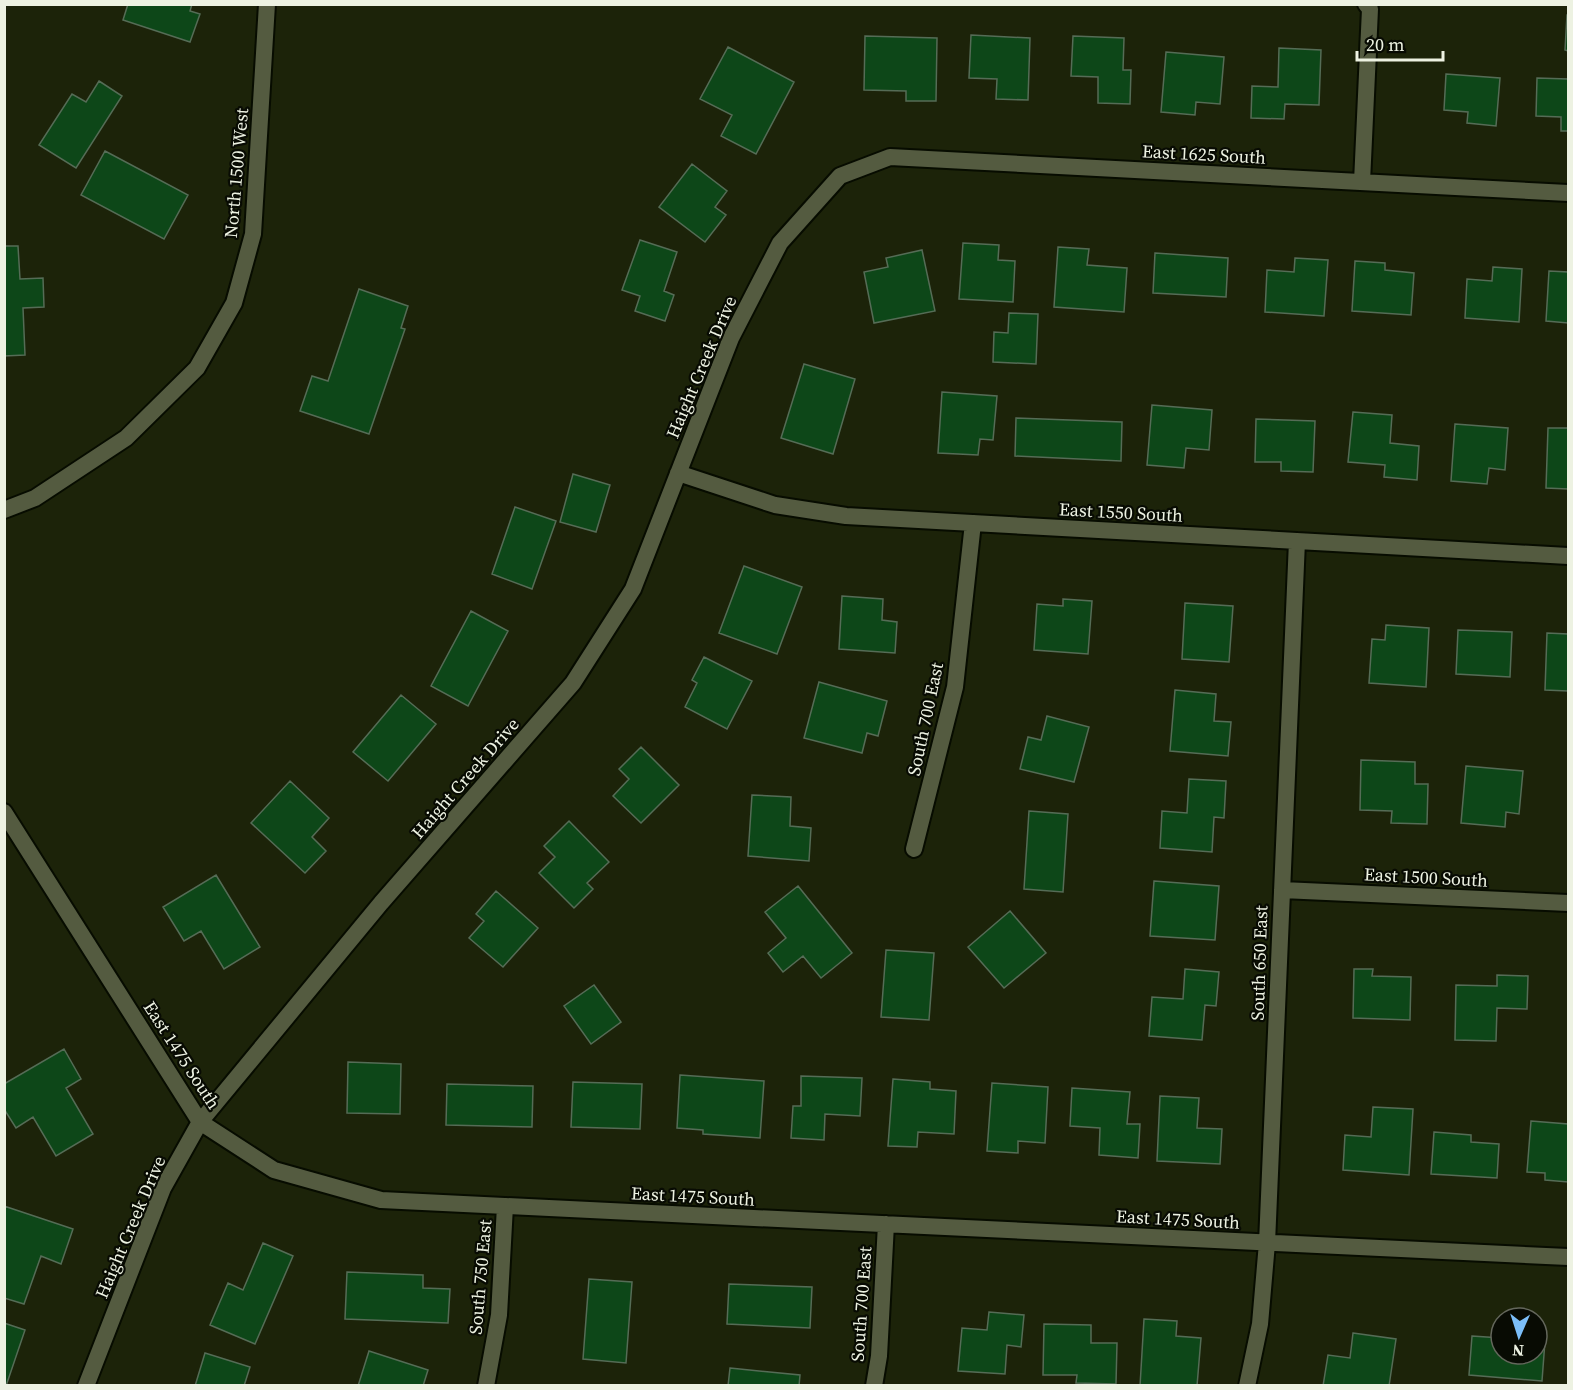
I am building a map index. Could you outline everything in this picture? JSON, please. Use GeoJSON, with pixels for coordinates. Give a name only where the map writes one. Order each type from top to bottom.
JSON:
{"type":"FeatureCollection","features":[{"type":"Feature","properties":{"kind":"street","name":"North 1500 West"},"geometry":{"type":"LineString","coordinates":[[4,510],[35,498],[126,438],[197,368],[234,303],[253,234],[267,4]]}},
{"type":"Feature","properties":{"kind":"street"},"geometry":{"type":"LineString","coordinates":[[1362,182],[1370,9],[1366,4]]}},
{"type":"Feature","properties":{"kind":"street","name":"East 1625 South"},"geometry":{"type":"LineString","coordinates":[[840,176],[890,157],[1569,193]]}},
{"type":"Feature","properties":{"kind":"street","name":"Haight Creek Drive"},"geometry":{"type":"LineString","coordinates":[[86,1386],[163,1188],[200,1122],[381,903],[573,683],[633,589],[731,338],[780,243],[840,176]]}},
{"type":"Feature","properties":{"kind":"street","name":"East 1550 South"},"geometry":{"type":"LineString","coordinates":[[678,473],[775,505],[846,516],[1569,556]]}},
{"type":"Feature","properties":{"kind":"street","name":"South 700 East"},"geometry":{"type":"LineString","coordinates":[[914,849],[955,687],[973,523]]}},
{"type":"Feature","properties":{"kind":"street","name":"South 650 East"},"geometry":{"type":"LineString","coordinates":[[1247,1386],[1260,1324],[1267,1243],[1297,541]]}},
{"type":"Feature","properties":{"kind":"street","name":"East 1475 South"},"geometry":{"type":"LineString","coordinates":[[4,812],[200,1122],[274,1170],[284,1173],[381,1200],[1569,1257]]}},
{"type":"Feature","properties":{"kind":"street","name":"East 1500 South"},"geometry":{"type":"LineString","coordinates":[[1282,890],[1569,903]]}},
{"type":"Feature","properties":{"kind":"street","name":"South 750 East"},"geometry":{"type":"LineString","coordinates":[[486,1386],[499,1315],[506,1206]]}},
{"type":"Feature","properties":{"kind":"street","name":"South 700 East"},"geometry":{"type":"LineString","coordinates":[[874,1386],[879,1356],[886,1224]]}},
{"type":"Feature","properties":{"kind":"building"},"geometry":{"type":"Polygon","coordinates":[[[128,4],[192,4],[190,11],[200,14],[190,42],[123,20],[128,4]]]}},
{"type":"Feature","properties":{"kind":"building"},"geometry":{"type":"Polygon","coordinates":[[[1568,15],[1568,51],[1565,50],[1568,15]]]}},
{"type":"Feature","properties":{"kind":"building"},"geometry":{"type":"Polygon","coordinates":[[[971,35],[1030,38],[1028,100],[996,99],[997,79],[969,78],[971,35]]]}},
{"type":"Feature","properties":{"kind":"building"},"geometry":{"type":"Polygon","coordinates":[[[865,36],[937,38],[936,101],[906,101],[906,91],[864,90],[865,36]]]}},
{"type":"Feature","properties":{"kind":"building"},"geometry":{"type":"Polygon","coordinates":[[[1073,36],[1124,38],[1123,70],[1131,70],[1130,104],[1098,103],[1098,77],[1071,76],[1073,36]]]}},
{"type":"Feature","properties":{"kind":"building"},"geometry":{"type":"Polygon","coordinates":[[[728,47],[794,82],[756,154],[721,136],[732,115],[700,99],[728,47]]]}},
{"type":"Feature","properties":{"kind":"building"},"geometry":{"type":"Polygon","coordinates":[[[1279,48],[1321,50],[1319,105],[1285,104],[1284,119],[1251,118],[1252,86],[1278,87],[1279,48]]]}},
{"type":"Feature","properties":{"kind":"building"},"geometry":{"type":"Polygon","coordinates":[[[1166,52],[1224,57],[1220,104],[1196,102],[1195,115],[1161,112],[1166,52]]]}},
{"type":"Feature","properties":{"kind":"building"},"geometry":{"type":"Polygon","coordinates":[[[1446,74],[1500,78],[1496,126],[1467,123],[1468,112],[1444,110],[1446,74]]]}},
{"type":"Feature","properties":{"kind":"building"},"geometry":{"type":"Polygon","coordinates":[[[1537,78],[1568,79],[1568,131],[1561,131],[1561,117],[1536,116],[1537,78]]]}},
{"type":"Feature","properties":{"kind":"building"},"geometry":{"type":"Polygon","coordinates":[[[99,81],[122,96],[76,168],[39,145],[72,94],[86,102],[99,81]]]}},
{"type":"Feature","properties":{"kind":"building"},"geometry":{"type":"Polygon","coordinates":[[[105,151],[188,195],[164,239],[81,195],[105,151]]]}},
{"type":"Feature","properties":{"kind":"building"},"geometry":{"type":"Polygon","coordinates":[[[692,164],[727,191],[715,207],[726,215],[705,242],[659,207],[692,164]]]}},
{"type":"Feature","properties":{"kind":"building"},"geometry":{"type":"Polygon","coordinates":[[[640,240],[677,252],[664,291],[674,295],[665,321],[635,311],[640,296],[622,290],[640,240]]]}},
{"type":"Feature","properties":{"kind":"building"},"geometry":{"type":"Polygon","coordinates":[[[963,243],[999,245],[998,260],[1015,261],[1013,302],[959,299],[963,243]]]}},
{"type":"Feature","properties":{"kind":"building"},"geometry":{"type":"Polygon","coordinates":[[[4,246],[18,246],[20,279],[43,278],[44,307],[23,308],[25,355],[4,356],[4,246]]]}},
{"type":"Feature","properties":{"kind":"building"},"geometry":{"type":"Polygon","coordinates":[[[1058,247],[1089,249],[1087,265],[1127,268],[1124,312],[1054,307],[1058,247]]]}},
{"type":"Feature","properties":{"kind":"building"},"geometry":{"type":"Polygon","coordinates":[[[922,250],[935,311],[874,323],[864,272],[888,267],[886,258],[922,250]]]}},
{"type":"Feature","properties":{"kind":"building"},"geometry":{"type":"Polygon","coordinates":[[[1155,253],[1228,258],[1226,297],[1153,293],[1155,253]]]}},
{"type":"Feature","properties":{"kind":"building"},"geometry":{"type":"Polygon","coordinates":[[[1295,258],[1328,260],[1324,316],[1265,312],[1267,270],[1294,272],[1295,258]]]}},
{"type":"Feature","properties":{"kind":"building"},"geometry":{"type":"Polygon","coordinates":[[[1355,261],[1385,263],[1385,270],[1414,273],[1411,315],[1352,311],[1355,261]]]}},
{"type":"Feature","properties":{"kind":"building"},"geometry":{"type":"Polygon","coordinates":[[[1493,267],[1522,269],[1519,322],[1465,318],[1467,279],[1492,281],[1493,267]]]}},
{"type":"Feature","properties":{"kind":"building"},"geometry":{"type":"Polygon","coordinates":[[[1549,271],[1568,272],[1568,323],[1546,321],[1549,271]]]}},
{"type":"Feature","properties":{"kind":"building"},"geometry":{"type":"Polygon","coordinates":[[[359,289],[408,306],[401,328],[405,329],[369,434],[300,411],[312,376],[328,381],[359,289]]]}},
{"type":"Feature","properties":{"kind":"building"},"geometry":{"type":"Polygon","coordinates":[[[1009,313],[1038,314],[1036,364],[993,362],[994,332],[1008,333],[1009,313]]]}},
{"type":"Feature","properties":{"kind":"building"},"geometry":{"type":"Polygon","coordinates":[[[804,364],[855,379],[833,454],[781,438],[804,364]]]}},
{"type":"Feature","properties":{"kind":"building"},"geometry":{"type":"Polygon","coordinates":[[[942,392],[997,396],[993,440],[980,439],[978,455],[938,453],[942,392]]]}},
{"type":"Feature","properties":{"kind":"building"},"geometry":{"type":"Polygon","coordinates":[[[1152,405],[1212,410],[1209,450],[1186,448],[1184,468],[1147,465],[1152,405]]]}},
{"type":"Feature","properties":{"kind":"building"},"geometry":{"type":"Polygon","coordinates":[[[1353,412],[1392,415],[1390,443],[1419,446],[1417,480],[1384,477],[1385,465],[1348,462],[1353,412]]]}},
{"type":"Feature","properties":{"kind":"building"},"geometry":{"type":"Polygon","coordinates":[[[1016,418],[1122,422],[1121,461],[1015,456],[1016,418]]]}},
{"type":"Feature","properties":{"kind":"building"},"geometry":{"type":"Polygon","coordinates":[[[1256,419],[1315,421],[1313,472],[1281,471],[1281,462],[1255,462],[1256,419]]]}},
{"type":"Feature","properties":{"kind":"building"},"geometry":{"type":"Polygon","coordinates":[[[1455,424],[1508,428],[1505,470],[1489,468],[1487,484],[1451,481],[1455,424]]]}},
{"type":"Feature","properties":{"kind":"building"},"geometry":{"type":"Polygon","coordinates":[[[1548,428],[1568,428],[1568,489],[1546,488],[1548,428]]]}},
{"type":"Feature","properties":{"kind":"building"},"geometry":{"type":"Polygon","coordinates":[[[573,474],[610,485],[596,532],[560,522],[573,474]]]}},
{"type":"Feature","properties":{"kind":"building"},"geometry":{"type":"Polygon","coordinates":[[[515,507],[556,521],[532,589],[492,574],[515,507]]]}},
{"type":"Feature","properties":{"kind":"building"},"geometry":{"type":"Polygon","coordinates":[[[744,566],[802,587],[777,654],[719,633],[744,566]]]}},
{"type":"Feature","properties":{"kind":"building"},"geometry":{"type":"Polygon","coordinates":[[[842,596],[883,599],[882,620],[897,622],[895,653],[839,649],[842,596]]]}},
{"type":"Feature","properties":{"kind":"building"},"geometry":{"type":"Polygon","coordinates":[[[1063,599],[1092,601],[1088,654],[1034,650],[1037,604],[1063,606],[1063,599]]]}},
{"type":"Feature","properties":{"kind":"building"},"geometry":{"type":"Polygon","coordinates":[[[1185,603],[1233,606],[1229,662],[1182,659],[1185,603]]]}},
{"type":"Feature","properties":{"kind":"building"},"geometry":{"type":"Polygon","coordinates":[[[471,611],[508,631],[468,706],[431,686],[471,611]]]}},
{"type":"Feature","properties":{"kind":"building"},"geometry":{"type":"Polygon","coordinates":[[[1386,625],[1429,628],[1426,687],[1369,683],[1372,639],[1385,640],[1386,625]]]}},
{"type":"Feature","properties":{"kind":"building"},"geometry":{"type":"Polygon","coordinates":[[[1458,630],[1512,632],[1510,677],[1456,674],[1458,630]]]}},
{"type":"Feature","properties":{"kind":"building"},"geometry":{"type":"Polygon","coordinates":[[[1547,633],[1568,634],[1568,691],[1545,690],[1547,633]]]}},
{"type":"Feature","properties":{"kind":"building"},"geometry":{"type":"Polygon","coordinates":[[[704,657],[752,681],[727,729],[685,707],[697,683],[692,680],[704,657]]]}},
{"type":"Feature","properties":{"kind":"building"},"geometry":{"type":"Polygon","coordinates":[[[819,682],[887,701],[878,736],[867,733],[862,753],[804,738],[819,682]]]}},
{"type":"Feature","properties":{"kind":"building"},"geometry":{"type":"Polygon","coordinates":[[[1175,690],[1216,694],[1214,721],[1231,722],[1228,756],[1170,751],[1175,690]]]}},
{"type":"Feature","properties":{"kind":"building"},"geometry":{"type":"Polygon","coordinates":[[[401,695],[436,724],[388,781],[353,752],[401,695]]]}},
{"type":"Feature","properties":{"kind":"building"},"geometry":{"type":"Polygon","coordinates":[[[1047,716],[1089,727],[1074,782],[1020,769],[1028,737],[1041,740],[1047,716]]]}},
{"type":"Feature","properties":{"kind":"building"},"geometry":{"type":"Polygon","coordinates":[[[641,747],[679,785],[641,823],[613,796],[629,779],[619,769],[641,747]]]}},
{"type":"Feature","properties":{"kind":"building"},"geometry":{"type":"Polygon","coordinates":[[[1361,760],[1415,762],[1415,784],[1428,784],[1427,824],[1391,823],[1392,811],[1360,810],[1361,760]]]}},
{"type":"Feature","properties":{"kind":"building"},"geometry":{"type":"Polygon","coordinates":[[[1466,766],[1523,771],[1519,814],[1506,812],[1505,827],[1461,823],[1466,766]]]}},
{"type":"Feature","properties":{"kind":"building"},"geometry":{"type":"Polygon","coordinates":[[[1189,779],[1226,781],[1224,818],[1214,817],[1212,852],[1160,848],[1162,811],[1187,813],[1189,779]]]}},
{"type":"Feature","properties":{"kind":"building"},"geometry":{"type":"Polygon","coordinates":[[[290,781],[329,818],[312,837],[326,851],[305,873],[251,823],[290,781]]]}},
{"type":"Feature","properties":{"kind":"building"},"geometry":{"type":"Polygon","coordinates":[[[752,795],[791,797],[790,826],[811,828],[809,861],[748,856],[752,795]]]}},
{"type":"Feature","properties":{"kind":"building"},"geometry":{"type":"Polygon","coordinates":[[[1029,811],[1068,814],[1063,892],[1024,889],[1029,811]]]}},
{"type":"Feature","properties":{"kind":"building"},"geometry":{"type":"Polygon","coordinates":[[[569,821],[609,862],[587,883],[593,889],[574,908],[539,873],[555,857],[544,846],[569,821]]]}},
{"type":"Feature","properties":{"kind":"building"},"geometry":{"type":"Polygon","coordinates":[[[216,875],[260,947],[224,969],[201,931],[184,941],[163,907],[216,875]]]}},
{"type":"Feature","properties":{"kind":"building"},"geometry":{"type":"Polygon","coordinates":[[[1154,881],[1219,886],[1215,940],[1150,936],[1154,881]]]}},
{"type":"Feature","properties":{"kind":"building"},"geometry":{"type":"Polygon","coordinates":[[[798,886],[852,953],[821,978],[803,956],[783,972],[768,953],[786,938],[765,912],[798,886]]]}},
{"type":"Feature","properties":{"kind":"building"},"geometry":{"type":"Polygon","coordinates":[[[496,891],[538,928],[503,967],[469,938],[484,921],[476,914],[496,891]]]}},
{"type":"Feature","properties":{"kind":"building"},"geometry":{"type":"Polygon","coordinates":[[[1010,911],[1046,953],[1004,988],[968,947],[1010,911]]]}},
{"type":"Feature","properties":{"kind":"building"},"geometry":{"type":"Polygon","coordinates":[[[886,950],[934,953],[929,1020],[881,1017],[886,950]]]}},
{"type":"Feature","properties":{"kind":"building"},"geometry":{"type":"Polygon","coordinates":[[[1185,969],[1219,972],[1216,1006],[1205,1005],[1202,1040],[1149,1036],[1152,997],[1183,999],[1185,969]]]}},
{"type":"Feature","properties":{"kind":"building"},"geometry":{"type":"Polygon","coordinates":[[[1354,969],[1373,969],[1372,976],[1411,977],[1410,1020],[1353,1018],[1354,969]]]}},
{"type":"Feature","properties":{"kind":"building"},"geometry":{"type":"Polygon","coordinates":[[[1497,975],[1528,976],[1527,1009],[1497,1008],[1496,1041],[1455,1040],[1456,985],[1497,986],[1497,975]]]}},
{"type":"Feature","properties":{"kind":"building"},"geometry":{"type":"Polygon","coordinates":[[[594,985],[621,1022],[591,1044],[564,1006],[594,985]]]}},
{"type":"Feature","properties":{"kind":"building"},"geometry":{"type":"Polygon","coordinates":[[[64,1049],[81,1079],[66,1088],[93,1134],[56,1156],[33,1117],[16,1128],[4,1109],[4,1084],[64,1049]]]}},
{"type":"Feature","properties":{"kind":"building"},"geometry":{"type":"Polygon","coordinates":[[[348,1062],[401,1064],[400,1114],[347,1113],[348,1062]]]}},
{"type":"Feature","properties":{"kind":"building"},"geometry":{"type":"Polygon","coordinates":[[[680,1075],[764,1081],[760,1138],[703,1134],[703,1130],[677,1128],[680,1075]]]}},
{"type":"Feature","properties":{"kind":"building"},"geometry":{"type":"Polygon","coordinates":[[[801,1076],[862,1078],[860,1116],[825,1114],[824,1140],[791,1138],[793,1106],[801,1106],[801,1076]]]}},
{"type":"Feature","properties":{"kind":"building"},"geometry":{"type":"Polygon","coordinates":[[[893,1079],[930,1082],[930,1089],[956,1091],[954,1134],[918,1132],[917,1147],[888,1146],[893,1079]]]}},
{"type":"Feature","properties":{"kind":"building"},"geometry":{"type":"Polygon","coordinates":[[[573,1082],[642,1084],[640,1129],[571,1127],[573,1082]]]}},
{"type":"Feature","properties":{"kind":"building"},"geometry":{"type":"Polygon","coordinates":[[[992,1083],[1048,1087],[1045,1143],[1018,1141],[1018,1153],[987,1151],[992,1083]]]}},
{"type":"Feature","properties":{"kind":"building"},"geometry":{"type":"Polygon","coordinates":[[[447,1084],[533,1086],[532,1127],[446,1125],[447,1084]]]}},
{"type":"Feature","properties":{"kind":"building"},"geometry":{"type":"Polygon","coordinates":[[[1072,1088],[1130,1092],[1127,1124],[1140,1124],[1138,1158],[1099,1155],[1100,1128],[1070,1126],[1072,1088]]]}},
{"type":"Feature","properties":{"kind":"building"},"geometry":{"type":"Polygon","coordinates":[[[1160,1096],[1199,1098],[1197,1128],[1222,1129],[1220,1164],[1157,1161],[1160,1096]]]}},
{"type":"Feature","properties":{"kind":"building"},"geometry":{"type":"Polygon","coordinates":[[[1373,1107],[1413,1109],[1409,1175],[1343,1170],[1345,1135],[1371,1137],[1373,1107]]]}},
{"type":"Feature","properties":{"kind":"building"},"geometry":{"type":"Polygon","coordinates":[[[1531,1121],[1568,1124],[1568,1182],[1545,1180],[1545,1173],[1527,1172],[1531,1121]]]}},
{"type":"Feature","properties":{"kind":"building"},"geometry":{"type":"Polygon","coordinates":[[[1434,1132],[1471,1135],[1471,1142],[1499,1144],[1497,1178],[1431,1174],[1434,1132]]]}},
{"type":"Feature","properties":{"kind":"building"},"geometry":{"type":"Polygon","coordinates":[[[4,1206],[73,1229],[61,1264],[41,1256],[24,1304],[4,1298],[4,1206]]]}},
{"type":"Feature","properties":{"kind":"building"},"geometry":{"type":"Polygon","coordinates":[[[263,1243],[293,1256],[255,1344],[210,1325],[228,1283],[243,1290],[263,1243]]]}},
{"type":"Feature","properties":{"kind":"building"},"geometry":{"type":"Polygon","coordinates":[[[347,1272],[423,1275],[423,1288],[450,1289],[448,1323],[345,1319],[347,1272]]]}},
{"type":"Feature","properties":{"kind":"building"},"geometry":{"type":"Polygon","coordinates":[[[589,1279],[632,1282],[626,1363],[583,1359],[589,1279]]]}},
{"type":"Feature","properties":{"kind":"building"},"geometry":{"type":"Polygon","coordinates":[[[729,1284],[812,1287],[810,1328],[727,1324],[729,1284]]]}},
{"type":"Feature","properties":{"kind":"building"},"geometry":{"type":"Polygon","coordinates":[[[989,1312],[1024,1315],[1021,1347],[1007,1345],[1005,1374],[958,1371],[962,1328],[987,1330],[989,1312]]]}},
{"type":"Feature","properties":{"kind":"building"},"geometry":{"type":"Polygon","coordinates":[[[1144,1319],[1177,1321],[1176,1336],[1201,1338],[1197,1386],[1140,1386],[1144,1319]]]}},
{"type":"Feature","properties":{"kind":"building"},"geometry":{"type":"Polygon","coordinates":[[[4,1323],[25,1330],[6,1386],[4,1386],[4,1323]]]}},
{"type":"Feature","properties":{"kind":"building"},"geometry":{"type":"Polygon","coordinates":[[[1044,1324],[1091,1325],[1091,1343],[1117,1343],[1116,1384],[1076,1383],[1077,1375],[1043,1375],[1044,1324]]]}},
{"type":"Feature","properties":{"kind":"building"},"geometry":{"type":"Polygon","coordinates":[[[1353,1333],[1396,1339],[1389,1386],[1323,1386],[1328,1355],[1350,1358],[1353,1333]]]}},
{"type":"Feature","properties":{"kind":"building"},"geometry":{"type":"Polygon","coordinates":[[[1472,1336],[1489,1337],[1489,1366],[1543,1366],[1542,1381],[1469,1375],[1472,1336]]]}},
{"type":"Feature","properties":{"kind":"building"},"geometry":{"type":"Polygon","coordinates":[[[369,1351],[428,1370],[423,1386],[358,1386],[369,1351]]]}},
{"type":"Feature","properties":{"kind":"building"},"geometry":{"type":"Polygon","coordinates":[[[205,1353],[250,1367],[244,1386],[195,1386],[205,1353]]]}},
{"type":"Feature","properties":{"kind":"building"},"geometry":{"type":"Polygon","coordinates":[[[730,1368],[800,1375],[799,1386],[728,1386],[730,1368]]]}}]}
